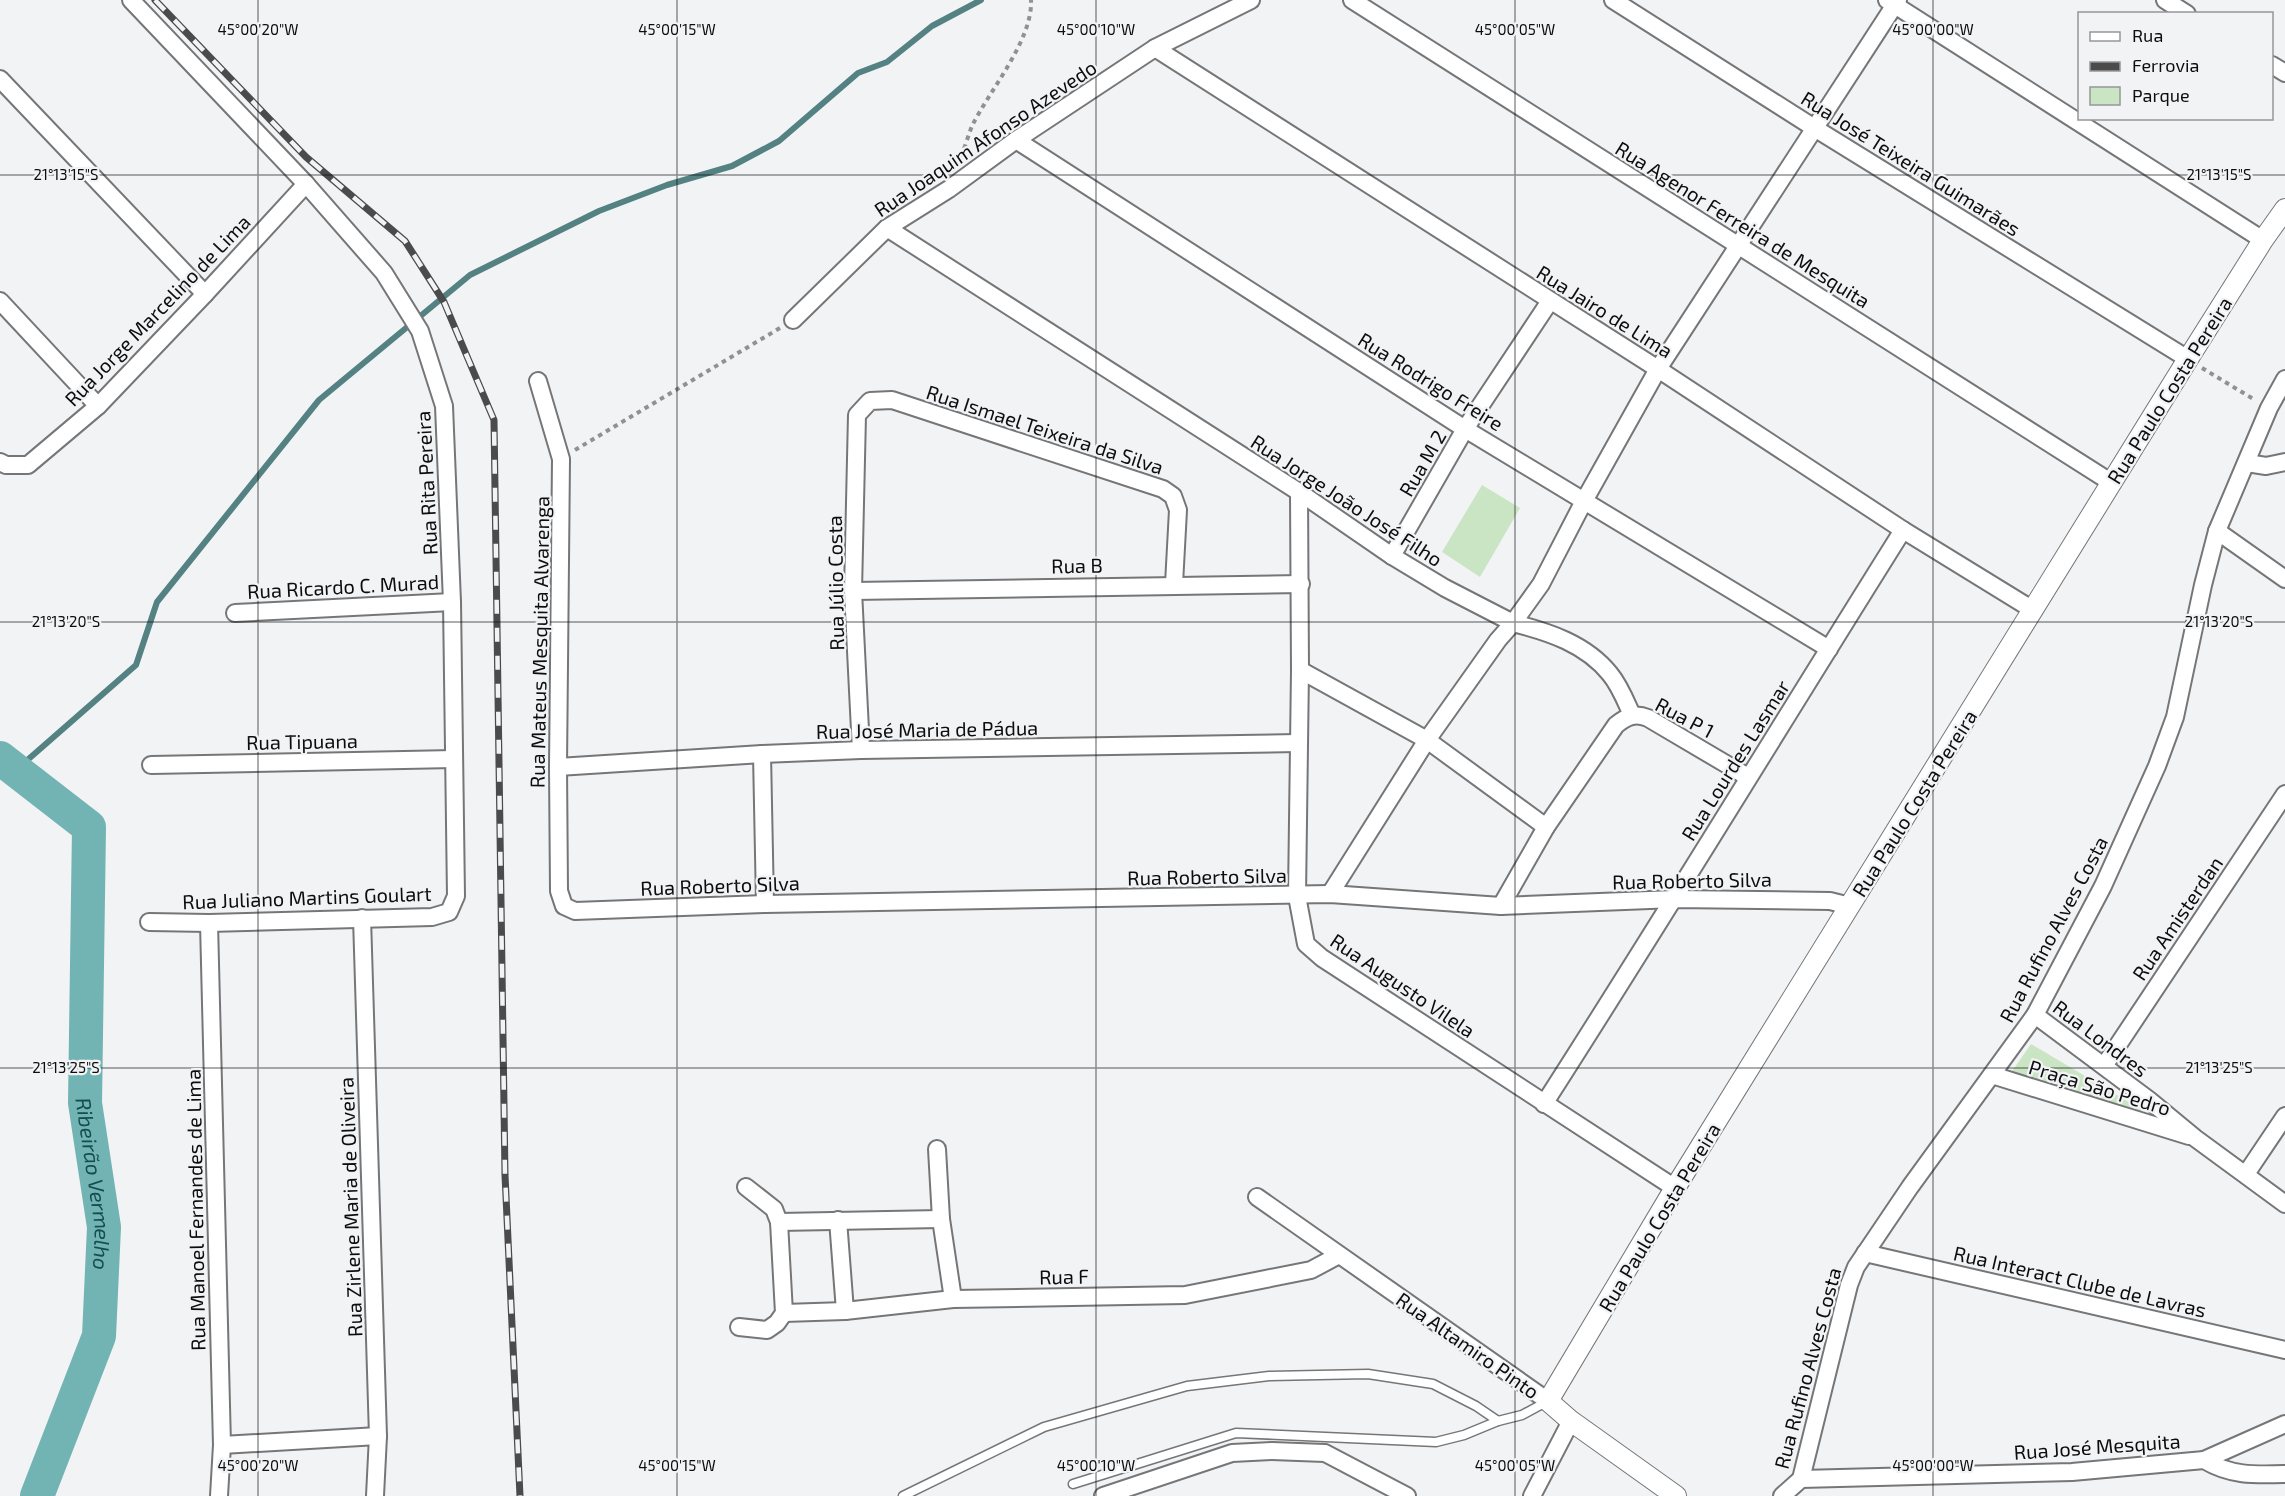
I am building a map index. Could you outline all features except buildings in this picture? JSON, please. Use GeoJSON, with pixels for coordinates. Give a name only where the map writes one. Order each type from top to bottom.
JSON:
{"type":"FeatureCollection","features":[{"type":"Feature","properties":{"kind":"street","name":"Rua Rita Pereira"},"geometry":{"type":"LineString","coordinates":[[130,0],[306,184],[384,273],[420,331],[444,406],[452,602],[456,896]]}},
{"type":"Feature","properties":{"kind":"street","name":"Rua Joaquim Afonso Azevedo"},"geometry":{"type":"LineString","coordinates":[[793,320],[887,228],[949,189],[1016,140],[1155,48],[1251,0]]}},
{"type":"Feature","properties":{"kind":"street","name":"Rua Agenor Ferreira de Mesquita"},"geometry":{"type":"LineString","coordinates":[[1352,0],[2112,483]]}},
{"type":"Feature","properties":{"kind":"street","name":"Rua José Teixeira Guimarães"},"geometry":{"type":"LineString","coordinates":[[1613,0],[1816,129],[2188,359]]}},
{"type":"Feature","properties":{"kind":"street"},"geometry":{"type":"LineString","coordinates":[[2165,0],[2184,12]]}},
{"type":"Feature","properties":{"kind":"street"},"geometry":{"type":"LineString","coordinates":[[1330,894],[1427,740],[1492,648],[1541,584],[1584,501],[1658,369],[1816,129],[1894,2],[2263,240]]}},
{"type":"Feature","properties":{"kind":"street","name":"Rua Jairo de Lima"},"geometry":{"type":"LineString","coordinates":[[1155,48],[1658,369],[1904,530],[2033,610]]}},
{"type":"Feature","properties":{"kind":"street"},"geometry":{"type":"LineString","coordinates":[[0,79],[205,294]]}},
{"type":"Feature","properties":{"kind":"street","name":"Rua Rodrigo Freire"},"geometry":{"type":"LineString","coordinates":[[1016,140],[1465,429],[1829,649]]}},
{"type":"Feature","properties":{"kind":"street","name":"Rua Jorge Marcelino de Lima"},"geometry":{"type":"LineString","coordinates":[[0,462],[6,465],[28,465],[98,406],[306,184]]}},
{"type":"Feature","properties":{"kind":"street","name":"Rua Paulo Costa Pereira"},"geometry":{"type":"LineString","coordinates":[[1548,1401],[1675,1188],[2188,359],[2285,209]]}},
{"type":"Feature","properties":{"kind":"street","name":"Rua Jorge João José Filho"},"geometry":{"type":"LineString","coordinates":[[887,228],[1299,492],[1392,556],[1445,588],[1513,623],[1547,632],[1572,643],[1596,659],[1611,676],[1632,716]]}},
{"type":"Feature","properties":{"kind":"street"},"geometry":{"type":"LineString","coordinates":[[0,301],[98,406]]}},
{"type":"Feature","properties":{"kind":"street","name":"Rua M 2"},"geometry":{"type":"LineString","coordinates":[[1392,556],[1465,429],[1550,301]]}},
{"type":"Feature","properties":{"kind":"street","name":"Rua Rufino Alves Costa"},"geometry":{"type":"LineString","coordinates":[[1782,1496],[1801,1479],[1849,1285],[1856,1267],[2035,1015],[2103,886],[2157,766],[2175,717],[2217,531],[2269,408],[2285,379]]}},
{"type":"Feature","properties":{"kind":"street","name":"Rua Mateus Mesquita Alvarenga"},"geometry":{"type":"LineString","coordinates":[[538,381],[561,459],[558,767],[559,891],[564,906]]}},
{"type":"Feature","properties":{"kind":"street","name":"Rua Ismael Teixeira da Silva"},"geometry":{"type":"LineString","coordinates":[[857,415],[870,401],[892,400],[1163,489],[1173,496],[1178,510],[1173,584]]}},
{"type":"Feature","properties":{"kind":"street","name":"Rua Júlio Costa"},"geometry":{"type":"LineString","coordinates":[[857,415],[853,591],[861,750]]}},
{"type":"Feature","properties":{"kind":"street"},"geometry":{"type":"LineString","coordinates":[[2247,463],[2266,466],[2285,462]]}},
{"type":"Feature","properties":{"kind":"street","name":"Rua Augusto Vilela"},"geometry":{"type":"LineString","coordinates":[[1299,492],[1301,584],[1297,896],[1306,944],[1322,958],[1675,1188]]}},
{"type":"Feature","properties":{"kind":"street","name":"Rua Lourdes Lasmar"},"geometry":{"type":"LineString","coordinates":[[1544,1104],[1675,899],[1904,530]]}},
{"type":"Feature","properties":{"kind":"street"},"geometry":{"type":"LineString","coordinates":[[2217,531],[2285,579]]}},
{"type":"Feature","properties":{"kind":"street","name":"Rua B"},"geometry":{"type":"LineString","coordinates":[[853,591],[1173,584],[1301,584]]}},
{"type":"Feature","properties":{"kind":"street","name":"Rua Ricardo C. Murad"},"geometry":{"type":"LineString","coordinates":[[235,613],[452,602]]}},
{"type":"Feature","properties":{"kind":"street"},"geometry":{"type":"LineString","coordinates":[[1300,670],[1427,740],[1546,827]]}},
{"type":"Feature","properties":{"kind":"street"},"geometry":{"type":"LineString","coordinates":[[1501,906],[1546,827],[1616,725],[1632,716]]}},
{"type":"Feature","properties":{"kind":"street","name":"Rua P 1"},"geometry":{"type":"LineString","coordinates":[[1632,716],[1643,716],[1653,721],[1749,777]]}},
{"type":"Feature","properties":{"kind":"street","name":"Rua José Maria de Pádua"},"geometry":{"type":"LineString","coordinates":[[558,767],[861,750],[1298,743]]}},
{"type":"Feature","properties":{"kind":"street"},"geometry":{"type":"LineString","coordinates":[[762,754],[765,904]]}},
{"type":"Feature","properties":{"kind":"street","name":"Rua Tipuana"},"geometry":{"type":"LineString","coordinates":[[151,765],[454,759]]}},
{"type":"Feature","properties":{"kind":"street","name":"Rua Amisterdan"},"geometry":{"type":"LineString","coordinates":[[2104,1066],[2285,794]]}},
{"type":"Feature","properties":{"kind":"street","name":"Rua Roberto Silva"},"geometry":{"type":"LineString","coordinates":[[564,906],[575,911],[765,904],[1330,894],[1501,906],[1675,899],[1830,901],[1850,906]]}},
{"type":"Feature","properties":{"kind":"street","name":"Rua Juliano Martins Goulart"},"geometry":{"type":"LineString","coordinates":[[149,922],[209,923],[432,917],[449,912],[456,896]]}},
{"type":"Feature","properties":{"kind":"street","name":"Rua Zirlene Maria de Oliveira"},"geometry":{"type":"LineString","coordinates":[[362,918],[378,1436],[375,1496]]}},
{"type":"Feature","properties":{"kind":"street","name":"Rua Manoel Fernandes de Lima"},"geometry":{"type":"LineString","coordinates":[[209,923],[222,1445],[219,1496]]}},
{"type":"Feature","properties":{"kind":"street","name":"Rua Londres"},"geometry":{"type":"LineString","coordinates":[[2035,1015],[2285,1204]]}},
{"type":"Feature","properties":{"kind":"street","name":"Praça São Pedro"},"geometry":{"type":"LineString","coordinates":[[1992,1075],[2195,1138]]}},
{"type":"Feature","properties":{"kind":"street"},"geometry":{"type":"LineString","coordinates":[[2246,1174],[2285,1116]]}},
{"type":"Feature","properties":{"kind":"street"},"geometry":{"type":"LineString","coordinates":[[937,1149],[941,1219],[953,1299]]}},
{"type":"Feature","properties":{"kind":"street"},"geometry":{"type":"LineString","coordinates":[[739,1327],[767,1330],[777,1323],[784,1313],[778,1222],[774,1209],[746,1186]]}},
{"type":"Feature","properties":{"kind":"street","name":"Rua Altamiro Pinto"},"geometry":{"type":"LineString","coordinates":[[1257,1197],[1548,1401],[1571,1421],[1676,1496]]}},
{"type":"Feature","properties":{"kind":"street"},"geometry":{"type":"LineString","coordinates":[[778,1222],[941,1219]]}},
{"type":"Feature","properties":{"kind":"street"},"geometry":{"type":"LineString","coordinates":[[838,1220],[844,1311]]}},
{"type":"Feature","properties":{"kind":"street","name":"Rua Interact Clube de Lavras"},"geometry":{"type":"LineString","coordinates":[[1865,1253],[2285,1350]]}},
{"type":"Feature","properties":{"kind":"street","name":"Rua F"},"geometry":{"type":"LineString","coordinates":[[784,1313],[844,1311],[953,1299],[1185,1295],[1311,1270],[1339,1255]]}},
{"type":"Feature","properties":{"kind":"street"},"geometry":{"type":"LineString","coordinates":[[1532,1496],[1571,1421]]}},
{"type":"Feature","properties":{"kind":"street"},"geometry":{"type":"LineString","coordinates":[[2204,1460],[2285,1424]]}},
{"type":"Feature","properties":{"kind":"street"},"geometry":{"type":"LineString","coordinates":[[222,1445],[378,1436]]}},
{"type":"Feature","properties":{"kind":"street"},"geometry":{"type":"LineString","coordinates":[[1103,1496],[1232,1453],[1272,1450],[1325,1453],[1407,1496]]}},
{"type":"Feature","properties":{"kind":"street","name":"Rua José Mesquita"},"geometry":{"type":"LineString","coordinates":[[1801,1479],[2072,1472],[2204,1460],[2220,1469],[2236,1473],[2285,1474]]}},
{"type":"Feature","properties":{"kind":"lane"},"geometry":{"type":"LineString","coordinates":[[903,1496],[1044,1427],[1187,1386],[1269,1376],[1368,1374],[1433,1384],[1476,1406],[1498,1421]]}},
{"type":"Feature","properties":{"kind":"lane"},"geometry":{"type":"LineString","coordinates":[[1073,1484],[1236,1434],[1436,1442],[1522,1415],[1548,1401]]}},
{"type":"Feature","properties":{"kind":"path"},"geometry":{"type":"LineString","coordinates":[[960,159],[973,126],[1021,39],[1032,12],[1031,0]]}},
{"type":"Feature","properties":{"kind":"path"},"geometry":{"type":"LineString","coordinates":[[561,459],[793,320]]}},
{"type":"Feature","properties":{"kind":"path"},"geometry":{"type":"LineString","coordinates":[[2188,359],[2269,408]]}},
{"type":"Feature","properties":{"kind":"green space"},"geometry":{"type":"Polygon","coordinates":[[[1482,485],[1520,508],[1480,577],[1442,552],[1482,485]]]}},
{"type":"Feature","properties":{"kind":"green space"},"geometry":{"type":"Polygon","coordinates":[[[2031,1044],[2159,1120],[2008,1077],[2031,1044]]]}},
{"type":"Feature","properties":{"kind":"waterway"},"geometry":{"type":"LineString","coordinates":[[16,770],[136,665],[157,602],[319,400],[470,275],[599,211],[667,185],[732,166],[779,141],[858,73],[887,62],[932,26],[981,0]]}},
{"type":"Feature","properties":{"kind":"waterway","name":"Ribeirão Vermelho"},"geometry":{"type":"LineString","coordinates":[[0,758],[89,827],[85,1103],[104,1227],[99,1336],[37,1496]]}},
{"type":"Feature","properties":{"kind":"railway"},"geometry":{"type":"LineString","coordinates":[[155,0],[306,157],[405,241],[444,302],[494,420],[505,1175],[520,1496]]}}]}
